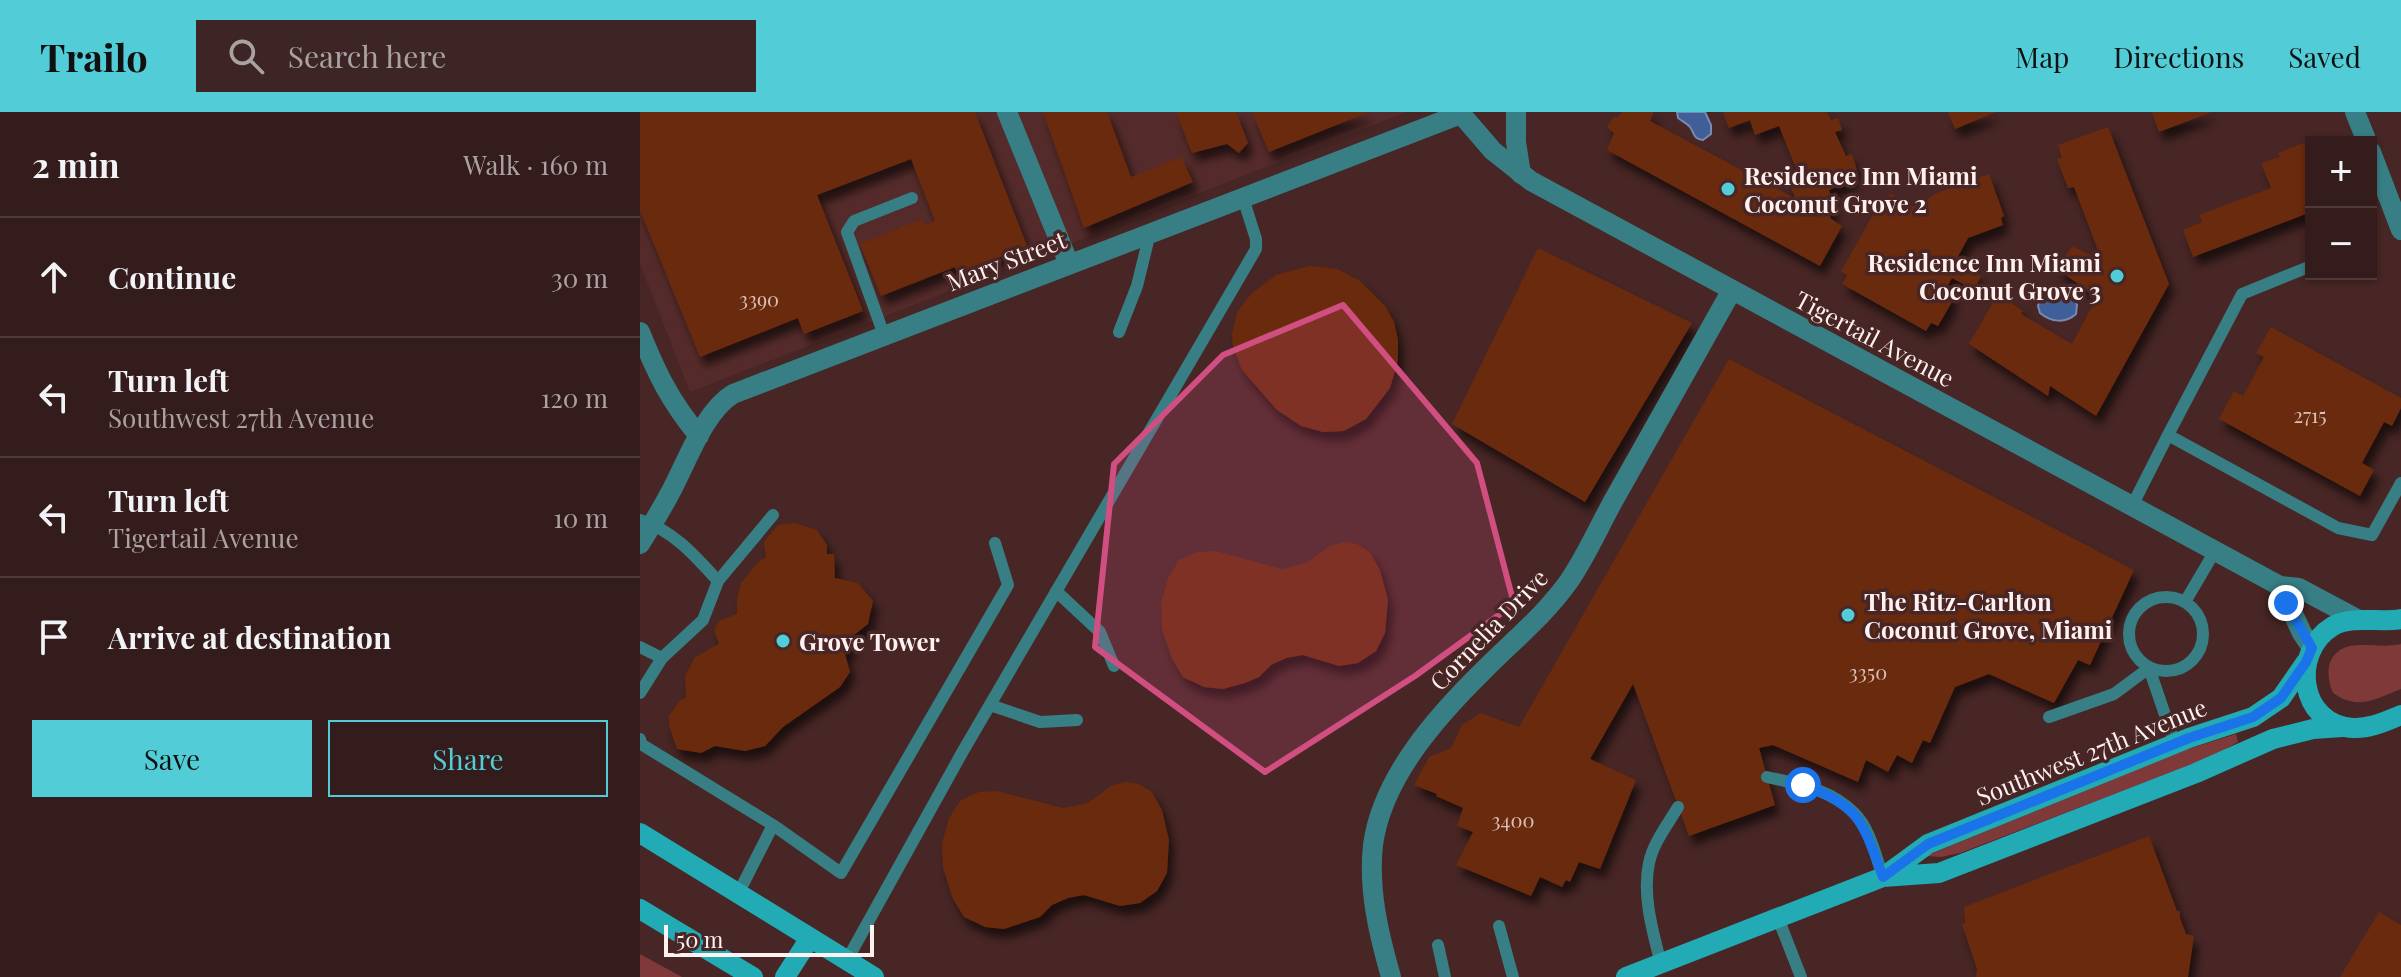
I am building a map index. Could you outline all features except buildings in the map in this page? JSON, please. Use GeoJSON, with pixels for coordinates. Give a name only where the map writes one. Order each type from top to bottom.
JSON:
{"type":"FeatureCollection","features":[{"type":"Feature","properties":{"kind":"main road"},"geometry":{"type":"LineString","coordinates":[[2359,620],[2380,622],[2401,619]]}},
{"type":"Feature","properties":{"kind":"main road","name":"Southwest 27th Avenue"},"geometry":{"type":"LineString","coordinates":[[1626,977],[1883,877],[1928,844],[2175,744],[2253,717],[2281,698],[2331,627],[2359,620]]}},
{"type":"Feature","properties":{"kind":"main road"},"geometry":{"type":"LineString","coordinates":[[2309,655],[2305,679],[2309,696],[2329,721],[2342,727]]}},
{"type":"Feature","properties":{"kind":"main road","name":"Southwest 27th Avenue"},"geometry":{"type":"LineString","coordinates":[[1883,877],[1939,873],[2196,773],[2273,739],[2313,729],[2356,729],[2401,715]]}},
{"type":"Feature","properties":{"kind":"main road"},"geometry":{"type":"LineString","coordinates":[[640,833],[874,977]]}},
{"type":"Feature","properties":{"kind":"main road"},"geometry":{"type":"LineString","coordinates":[[640,909],[753,977]]}},
{"type":"Feature","properties":{"kind":"main road"},"geometry":{"type":"LineString","coordinates":[[785,977],[810,938]]}},
{"type":"Feature","properties":{"kind":"street"},"geometry":{"type":"LineString","coordinates":[[1007,112],[1069,264]]}},
{"type":"Feature","properties":{"kind":"street"},"geometry":{"type":"LineString","coordinates":[[1516,112],[1516,142],[1521,174]]}},
{"type":"Feature","properties":{"kind":"street"},"geometry":{"type":"LineString","coordinates":[[2355,112],[2365,136]]}},
{"type":"Feature","properties":{"kind":"street","name":"Mary Street"},"geometry":{"type":"LineString","coordinates":[[640,544],[646,522],[716,407],[733,394],[1462,113]]}},
{"type":"Feature","properties":{"kind":"street","name":"Tigertail Avenue"},"geometry":{"type":"LineString","coordinates":[[1462,113],[1493,151],[1521,174],[2280,586],[2299,588],[2359,620]]}},
{"type":"Feature","properties":{"kind":"street"},"geometry":{"type":"LineString","coordinates":[[2377,166],[2399,216]]}},
{"type":"Feature","properties":{"kind":"street","name":"Cornelia Drive"},"geometry":{"type":"LineString","coordinates":[[1391,977],[1378,926],[1372,874],[1380,819],[1393,787],[1425,735],[1457,697],[1529,628],[1571,578],[1732,290]]}},
{"type":"Feature","properties":{"kind":"street"},"geometry":{"type":"LineString","coordinates":[[640,332],[664,389],[699,436]]}},
{"type":"Feature","properties":{"kind":"street"},"geometry":{"type":"LineString","coordinates":[[2280,586],[2309,655]]}},
{"type":"Feature","properties":{"kind":"lane"},"geometry":{"type":"LineString","coordinates":[[884,335],[847,232],[854,221],[912,198]]}},
{"type":"Feature","properties":{"kind":"lane"},"geometry":{"type":"LineString","coordinates":[[847,960],[990,705],[1256,249],[1256,239],[1243,198]]}},
{"type":"Feature","properties":{"kind":"lane"},"geometry":{"type":"LineString","coordinates":[[1119,332],[1137,286],[1150,233]]}},
{"type":"Feature","properties":{"kind":"lane"},"geometry":{"type":"LineString","coordinates":[[2132,506],[2242,294],[2305,268]]}},
{"type":"Feature","properties":{"kind":"lane"},"geometry":{"type":"LineString","coordinates":[[2168,435],[2338,528],[2361,533],[2372,535],[2401,483]]}},
{"type":"Feature","properties":{"kind":"lane"},"geometry":{"type":"LineString","coordinates":[[640,693],[662,658],[703,620],[718,581],[773,515]]}},
{"type":"Feature","properties":{"kind":"lane"},"geometry":{"type":"LineString","coordinates":[[646,522],[680,540],[718,581]]}},
{"type":"Feature","properties":{"kind":"lane"},"geometry":{"type":"LineString","coordinates":[[640,739],[641,744],[773,825],[841,873],[1008,585],[995,543]]}},
{"type":"Feature","properties":{"kind":"lane"},"geometry":{"type":"LineString","coordinates":[[2185,602],[2215,551]]}},
{"type":"Feature","properties":{"kind":"lane"},"geometry":{"type":"LineString","coordinates":[[1056,591],[1100,632],[1114,666]]}},
{"type":"Feature","properties":{"kind":"lane"},"geometry":{"type":"LineString","coordinates":[[2168,596],[2193,607],[2204,634],[2198,655],[2175,671],[2162,672],[2149,668],[2132,651],[2129,638],[2131,620],[2138,609],[2155,598],[2168,596]]}},
{"type":"Feature","properties":{"kind":"lane"},"geometry":{"type":"LineString","coordinates":[[640,647],[662,658]]}},
{"type":"Feature","properties":{"kind":"lane"},"geometry":{"type":"LineString","coordinates":[[2049,717],[2114,694],[2149,668]]}},
{"type":"Feature","properties":{"kind":"lane"},"geometry":{"type":"LineString","coordinates":[[2149,668],[2175,744]]}},
{"type":"Feature","properties":{"kind":"lane"},"geometry":{"type":"LineString","coordinates":[[990,705],[1040,722],[1077,720]]}},
{"type":"Feature","properties":{"kind":"lane"},"geometry":{"type":"LineString","coordinates":[[1767,777],[1828,794],[1855,814],[1864,828],[1883,877]]}},
{"type":"Feature","properties":{"kind":"lane"},"geometry":{"type":"LineString","coordinates":[[1661,964],[1648,913],[1649,863],[1678,807]]}},
{"type":"Feature","properties":{"kind":"lane"},"geometry":{"type":"LineString","coordinates":[[738,894],[773,825]]}},
{"type":"Feature","properties":{"kind":"lane"},"geometry":{"type":"LineString","coordinates":[[1778,918],[1801,977]]}},
{"type":"Feature","properties":{"kind":"lane"},"geometry":{"type":"LineString","coordinates":[[1499,926],[1513,977]]}},
{"type":"Feature","properties":{"kind":"lane"},"geometry":{"type":"LineString","coordinates":[[1438,945],[1445,977]]}},
{"type":"Feature","properties":{"kind":"highlighted area"},"geometry":{"type":"Polygon","coordinates":[[[1343,305],[1477,463],[1514,604],[1415,676],[1265,772],[1095,647],[1114,464],[1223,355],[1343,305]]]}},
{"type":"Feature","properties":{"kind":"shaded area"},"geometry":{"type":"Polygon","coordinates":[[[640,112],[1407,112],[690,392],[640,264],[640,112]]]}},
{"type":"Feature","properties":{"kind":"shaded area"},"geometry":{"type":"Polygon","coordinates":[[[2401,644],[2401,689],[2367,702],[2351,701],[2333,693],[2329,666],[2336,653],[2351,646],[2401,644]]]}},
{"type":"Feature","properties":{"kind":"shaded area"},"geometry":{"type":"Polygon","coordinates":[[[2236,734],[2238,742],[2191,765],[1960,853],[1926,856],[2182,751],[2236,734]]]}},
{"type":"Feature","properties":{"kind":"shaded area"},"geometry":{"type":"Polygon","coordinates":[[[640,954],[682,977],[640,977],[640,954]]]}},
{"type":"Feature","properties":{"kind":"water"},"geometry":{"type":"Polygon","coordinates":[[[1677,112],[1705,112],[1711,134],[1703,140],[1697,139],[1689,126],[1678,118],[1677,112]]]}},
{"type":"Feature","properties":{"kind":"water"},"geometry":{"type":"Polygon","coordinates":[[[2064,295],[2073,297],[2077,305],[2076,314],[2072,317],[2058,321],[2040,313],[2040,299],[2055,299],[2064,295]]]}},
{"type":"Feature","properties":{"kind":"place","name":"Residence Inn Miami Coconut Grove 2"},"geometry":{"type":"Point","coordinates":[1728,189]}},
{"type":"Feature","properties":{"kind":"place","name":"Residence Inn Miami Coconut Grove 3"},"geometry":{"type":"Point","coordinates":[2117,276]}},
{"type":"Feature","properties":{"kind":"place","name":"The Ritz-Carlton Coconut Grove, Miami"},"geometry":{"type":"Point","coordinates":[1848,615]}},
{"type":"Feature","properties":{"kind":"place","name":"Grove Tower"},"geometry":{"type":"Point","coordinates":[783,641]}},
{"type":"Feature","properties":{"kind":"route"},"geometry":{"type":"LineString","coordinates":[[1803,785],[1828,794],[1855,814],[1864,828],[1883,877],[1928,844],[2267,709],[2281,698],[2312,648],[2286,603]]}}]}
